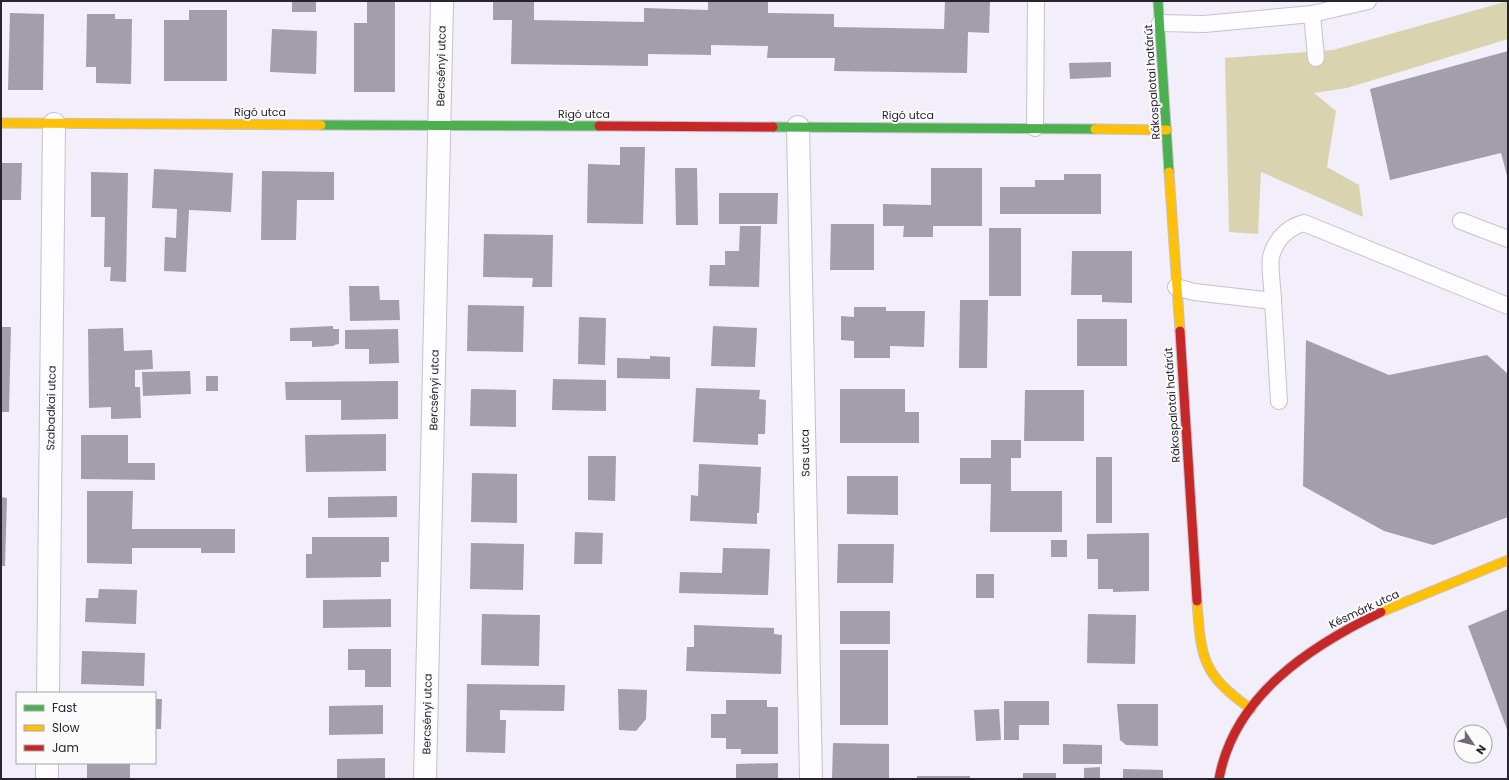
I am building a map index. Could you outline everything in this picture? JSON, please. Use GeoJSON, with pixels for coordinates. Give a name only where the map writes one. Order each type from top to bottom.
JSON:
{"type":"FeatureCollection","features":[{"type":"Feature","properties":{"kind":"street","name":"Bercsényi utca"},"geometry":{"type":"LineString","coordinates":[[425,779],[441,125],[442,1]]}},
{"type":"Feature","properties":{"kind":"street","name":"Rákospalotai határút"},"geometry":{"type":"LineString","coordinates":[[1158,1],[1200,642],[1210,672],[1221,688],[1251,709]]}},
{"type":"Feature","properties":{"kind":"street","name":"Rigó utca"},"geometry":{"type":"LineString","coordinates":[[1,123],[1035,128],[1167,130]]}},
{"type":"Feature","properties":{"kind":"street","name":"Szabadkai utca"},"geometry":{"type":"LineString","coordinates":[[48,692],[54,124]]}},
{"type":"Feature","properties":{"kind":"street","name":"Sas utca"},"geometry":{"type":"LineString","coordinates":[[798,127],[811,779]]}},
{"type":"Feature","properties":{"kind":"street","name":"Késmárk utca"},"geometry":{"type":"LineString","coordinates":[[1251,709],[1280,674],[1327,640],[1374,615],[1508,560]]}},
{"type":"Feature","properties":{"kind":"street"},"geometry":{"type":"LineString","coordinates":[[1219,779],[1220,768],[1234,734],[1251,709]]}},
{"type":"Feature","properties":{"kind":"street"},"geometry":{"type":"LineString","coordinates":[[47,764],[47,779]]}},
{"type":"Feature","properties":{"kind":"lane"},"geometry":{"type":"LineString","coordinates":[[1035,128],[1036,1]]}},
{"type":"Feature","properties":{"kind":"lane"},"geometry":{"type":"LineString","coordinates":[[1160,23],[1204,24],[1312,14],[1368,1]]}},
{"type":"Feature","properties":{"kind":"lane"},"geometry":{"type":"LineString","coordinates":[[1312,14],[1316,58]]}},
{"type":"Feature","properties":{"kind":"lane"},"geometry":{"type":"LineString","coordinates":[[1461,221],[1508,239]]}},
{"type":"Feature","properties":{"kind":"lane"},"geometry":{"type":"LineString","coordinates":[[1279,401],[1271,257],[1282,236],[1293,226],[1304,223],[1508,306]]}},
{"type":"Feature","properties":{"kind":"lane"},"geometry":{"type":"LineString","coordinates":[[1176,287],[1194,292],[1273,301]]}},
{"type":"Feature","properties":{"kind":"shaded area"},"geometry":{"type":"Polygon","coordinates":[[[1508,1],[1508,39],[1347,88],[1314,93],[1336,111],[1327,167],[1359,185],[1363,217],[1261,172],[1258,234],[1229,232],[1225,58],[1333,50],[1508,1]]]}},
{"type":"Feature","properties":{"kind":"building"},"geometry":{"type":"Polygon","coordinates":[[[292,1],[316,1],[316,12],[292,12],[292,1]]]}},
{"type":"Feature","properties":{"kind":"building"},"geometry":{"type":"Polygon","coordinates":[[[367,1],[395,1],[395,92],[354,92],[354,23],[367,23],[367,1]]]}},
{"type":"Feature","properties":{"kind":"building"},"geometry":{"type":"Polygon","coordinates":[[[493,1],[534,1],[534,20],[644,22],[644,8],[708,10],[708,1],[768,1],[768,13],[834,14],[834,27],[944,29],[945,1],[990,1],[989,33],[968,32],[967,73],[834,71],[835,58],[767,58],[768,46],[711,45],[711,55],[648,54],[648,66],[511,64],[512,20],[493,20],[493,1]]]}},
{"type":"Feature","properties":{"kind":"building"},"geometry":{"type":"Polygon","coordinates":[[[189,10],[227,10],[227,81],[164,81],[164,20],[189,20],[189,10]]]}},
{"type":"Feature","properties":{"kind":"building"},"geometry":{"type":"Polygon","coordinates":[[[10,13],[44,14],[43,90],[8,90],[10,13]]]}},
{"type":"Feature","properties":{"kind":"building"},"geometry":{"type":"Polygon","coordinates":[[[87,14],[115,14],[115,19],[132,19],[131,84],[96,83],[96,67],[86,67],[87,14]]]}},
{"type":"Feature","properties":{"kind":"building"},"geometry":{"type":"Polygon","coordinates":[[[272,29],[317,31],[316,74],[270,72],[272,29]]]}},
{"type":"Feature","properties":{"kind":"building"},"geometry":{"type":"Polygon","coordinates":[[[1508,51],[1508,179],[1501,153],[1390,180],[1370,89],[1508,51]]]}},
{"type":"Feature","properties":{"kind":"building"},"geometry":{"type":"Polygon","coordinates":[[[1111,62],[1111,77],[1070,79],[1069,63],[1111,62]]]}},
{"type":"Feature","properties":{"kind":"building"},"geometry":{"type":"Polygon","coordinates":[[[620,147],[645,147],[643,224],[587,223],[588,164],[620,165],[620,147]]]}},
{"type":"Feature","properties":{"kind":"building"},"geometry":{"type":"Polygon","coordinates":[[[1,163],[22,163],[21,200],[1,200],[1,163]]]}},
{"type":"Feature","properties":{"kind":"building"},"geometry":{"type":"Polygon","coordinates":[[[675,168],[697,168],[698,225],[676,225],[675,168]]]}},
{"type":"Feature","properties":{"kind":"building"},"geometry":{"type":"Polygon","coordinates":[[[931,168],[982,168],[982,226],[933,226],[933,237],[903,237],[904,226],[883,226],[883,204],[931,205],[931,168]]]}},
{"type":"Feature","properties":{"kind":"building"},"geometry":{"type":"Polygon","coordinates":[[[154,169],[233,173],[231,212],[189,210],[186,272],[164,271],[165,237],[176,238],[177,209],[152,208],[154,169]]]}},
{"type":"Feature","properties":{"kind":"building"},"geometry":{"type":"Polygon","coordinates":[[[262,171],[334,172],[334,200],[297,200],[296,240],[261,240],[262,171]]]}},
{"type":"Feature","properties":{"kind":"building"},"geometry":{"type":"Polygon","coordinates":[[[91,172],[128,173],[126,282],[110,281],[111,267],[104,267],[105,217],[91,217],[91,172]]]}},
{"type":"Feature","properties":{"kind":"building"},"geometry":{"type":"Polygon","coordinates":[[[1064,174],[1101,174],[1101,214],[1000,214],[1000,187],[1035,187],[1035,180],[1064,180],[1064,174]]]}},
{"type":"Feature","properties":{"kind":"building"},"geometry":{"type":"Polygon","coordinates":[[[719,193],[778,193],[777,224],[719,224],[719,193]]]}},
{"type":"Feature","properties":{"kind":"building"},"geometry":{"type":"Polygon","coordinates":[[[831,224],[874,224],[874,270],[830,270],[831,224]]]}},
{"type":"Feature","properties":{"kind":"building"},"geometry":{"type":"Polygon","coordinates":[[[740,226],[761,226],[759,287],[709,286],[710,265],[725,265],[725,251],[739,251],[740,226]]]}},
{"type":"Feature","properties":{"kind":"building"},"geometry":{"type":"Polygon","coordinates":[[[989,228],[1021,228],[1021,296],[989,296],[989,228]]]}},
{"type":"Feature","properties":{"kind":"building"},"geometry":{"type":"Polygon","coordinates":[[[484,234],[553,235],[552,287],[532,287],[533,278],[483,277],[484,234]]]}},
{"type":"Feature","properties":{"kind":"building"},"geometry":{"type":"Polygon","coordinates":[[[1072,251],[1132,251],[1132,303],[1102,302],[1102,295],[1071,295],[1072,251]]]}},
{"type":"Feature","properties":{"kind":"building"},"geometry":{"type":"Polygon","coordinates":[[[349,286],[379,286],[380,300],[399,300],[400,320],[350,321],[349,286]]]}},
{"type":"Feature","properties":{"kind":"building"},"geometry":{"type":"Polygon","coordinates":[[[960,300],[988,300],[987,368],[959,368],[960,300]]]}},
{"type":"Feature","properties":{"kind":"building"},"geometry":{"type":"Polygon","coordinates":[[[468,305],[524,306],[523,352],[467,351],[468,305]]]}},
{"type":"Feature","properties":{"kind":"building"},"geometry":{"type":"Polygon","coordinates":[[[854,307],[886,307],[886,311],[925,311],[924,347],[890,346],[890,358],[854,358],[854,341],[841,340],[841,316],[854,317],[854,307]]]}},
{"type":"Feature","properties":{"kind":"building"},"geometry":{"type":"Polygon","coordinates":[[[579,317],[606,318],[605,365],[578,364],[579,317]]]}},
{"type":"Feature","properties":{"kind":"building"},"geometry":{"type":"Polygon","coordinates":[[[1077,319],[1127,319],[1127,366],[1077,366],[1077,319]]]}},
{"type":"Feature","properties":{"kind":"building"},"geometry":{"type":"Polygon","coordinates":[[[333,326],[333,329],[339,329],[339,344],[334,346],[312,347],[312,341],[290,341],[290,328],[333,326]]]}},
{"type":"Feature","properties":{"kind":"building"},"geometry":{"type":"Polygon","coordinates":[[[713,326],[757,328],[755,367],[711,366],[713,326]]]}},
{"type":"Feature","properties":{"kind":"building"},"geometry":{"type":"Polygon","coordinates":[[[1,327],[11,327],[9,412],[1,412],[1,327]]]}},
{"type":"Feature","properties":{"kind":"building"},"geometry":{"type":"Polygon","coordinates":[[[123,328],[124,351],[152,350],[153,369],[135,370],[135,387],[140,387],[141,418],[111,419],[111,407],[89,408],[88,329],[123,328]]]}},
{"type":"Feature","properties":{"kind":"building"},"geometry":{"type":"Polygon","coordinates":[[[398,329],[399,363],[369,364],[369,349],[345,349],[345,330],[398,329]]]}},
{"type":"Feature","properties":{"kind":"building"},"geometry":{"type":"Polygon","coordinates":[[[1306,340],[1389,375],[1487,355],[1508,374],[1508,517],[1433,545],[1384,531],[1303,486],[1306,340]]]}},
{"type":"Feature","properties":{"kind":"building"},"geometry":{"type":"Polygon","coordinates":[[[650,356],[670,357],[670,379],[617,378],[617,358],[650,359],[650,356]]]}},
{"type":"Feature","properties":{"kind":"building"},"geometry":{"type":"Polygon","coordinates":[[[190,371],[191,394],[143,396],[142,372],[190,371]]]}},
{"type":"Feature","properties":{"kind":"building"},"geometry":{"type":"Polygon","coordinates":[[[206,376],[218,376],[218,391],[206,391],[206,376]]]}},
{"type":"Feature","properties":{"kind":"building"},"geometry":{"type":"Polygon","coordinates":[[[553,379],[606,380],[606,411],[552,410],[553,379]]]}},
{"type":"Feature","properties":{"kind":"building"},"geometry":{"type":"Polygon","coordinates":[[[398,381],[398,419],[341,420],[341,400],[286,400],[285,382],[398,381]]]}},
{"type":"Feature","properties":{"kind":"building"},"geometry":{"type":"Polygon","coordinates":[[[696,388],[760,390],[759,399],[766,400],[765,434],[758,434],[758,445],[693,442],[696,388]]]}},
{"type":"Feature","properties":{"kind":"building"},"geometry":{"type":"Polygon","coordinates":[[[471,389],[516,390],[516,427],[470,426],[471,389]]]}},
{"type":"Feature","properties":{"kind":"building"},"geometry":{"type":"Polygon","coordinates":[[[840,389],[905,389],[905,412],[919,412],[919,443],[840,443],[840,389]]]}},
{"type":"Feature","properties":{"kind":"building"},"geometry":{"type":"Polygon","coordinates":[[[1025,390],[1084,390],[1084,441],[1024,441],[1025,390]]]}},
{"type":"Feature","properties":{"kind":"building"},"geometry":{"type":"Polygon","coordinates":[[[386,434],[386,471],[306,472],[305,435],[386,434]]]}},
{"type":"Feature","properties":{"kind":"building"},"geometry":{"type":"Polygon","coordinates":[[[81,435],[128,435],[128,463],[155,463],[155,480],[81,479],[81,435]]]}},
{"type":"Feature","properties":{"kind":"building"},"geometry":{"type":"Polygon","coordinates":[[[991,440],[1021,440],[1021,458],[1011,458],[1011,491],[1062,491],[1062,532],[990,532],[991,484],[960,484],[960,458],[991,458],[991,440]]]}},
{"type":"Feature","properties":{"kind":"building"},"geometry":{"type":"Polygon","coordinates":[[[588,456],[616,456],[615,501],[588,500],[588,456]]]}},
{"type":"Feature","properties":{"kind":"building"},"geometry":{"type":"Polygon","coordinates":[[[1096,457],[1112,457],[1112,523],[1096,523],[1096,457]]]}},
{"type":"Feature","properties":{"kind":"building"},"geometry":{"type":"Polygon","coordinates":[[[699,464],[761,467],[759,513],[757,513],[757,524],[690,521],[691,495],[698,496],[699,464]]]}},
{"type":"Feature","properties":{"kind":"building"},"geometry":{"type":"Polygon","coordinates":[[[472,473],[517,474],[517,523],[471,522],[472,473]]]}},
{"type":"Feature","properties":{"kind":"building"},"geometry":{"type":"Polygon","coordinates":[[[847,476],[898,476],[898,515],[847,514],[847,476]]]}},
{"type":"Feature","properties":{"kind":"building"},"geometry":{"type":"Polygon","coordinates":[[[87,491],[133,491],[132,529],[235,529],[235,553],[201,553],[201,548],[132,548],[132,564],[87,563],[87,491]]]}},
{"type":"Feature","properties":{"kind":"building"},"geometry":{"type":"Polygon","coordinates":[[[397,496],[397,517],[328,518],[328,497],[397,496]]]}},
{"type":"Feature","properties":{"kind":"building"},"geometry":{"type":"Polygon","coordinates":[[[1,497],[7,498],[5,566],[1,566],[1,497]]]}},
{"type":"Feature","properties":{"kind":"building"},"geometry":{"type":"Polygon","coordinates":[[[575,532],[603,533],[602,564],[574,564],[575,532]]]}},
{"type":"Feature","properties":{"kind":"building"},"geometry":{"type":"Polygon","coordinates":[[[1149,533],[1149,591],[1113,592],[1113,589],[1098,589],[1098,559],[1087,559],[1087,534],[1149,533]]]}},
{"type":"Feature","properties":{"kind":"building"},"geometry":{"type":"Polygon","coordinates":[[[312,537],[389,537],[389,562],[381,562],[381,577],[306,578],[306,554],[312,554],[312,537]]]}},
{"type":"Feature","properties":{"kind":"building"},"geometry":{"type":"Polygon","coordinates":[[[1051,540],[1067,540],[1067,557],[1051,557],[1051,540]]]}},
{"type":"Feature","properties":{"kind":"building"},"geometry":{"type":"Polygon","coordinates":[[[471,543],[524,544],[523,590],[470,589],[471,543]]]}},
{"type":"Feature","properties":{"kind":"building"},"geometry":{"type":"Polygon","coordinates":[[[838,544],[894,544],[893,583],[837,583],[838,544]]]}},
{"type":"Feature","properties":{"kind":"building"},"geometry":{"type":"Polygon","coordinates":[[[723,548],[770,549],[768,595],[679,593],[680,572],[722,573],[723,548]]]}},
{"type":"Feature","properties":{"kind":"building"},"geometry":{"type":"Polygon","coordinates":[[[976,574],[994,574],[994,598],[976,598],[976,574]]]}},
{"type":"Feature","properties":{"kind":"building"},"geometry":{"type":"Polygon","coordinates":[[[99,589],[137,590],[136,624],[85,622],[86,598],[98,598],[99,589]]]}},
{"type":"Feature","properties":{"kind":"building"},"geometry":{"type":"Polygon","coordinates":[[[391,599],[391,627],[323,628],[323,600],[391,599]]]}},
{"type":"Feature","properties":{"kind":"building"},"geometry":{"type":"Polygon","coordinates":[[[1508,609],[1508,732],[1468,626],[1508,609]]]}},
{"type":"Feature","properties":{"kind":"building"},"geometry":{"type":"Polygon","coordinates":[[[840,611],[890,611],[890,644],[840,644],[840,611]]]}},
{"type":"Feature","properties":{"kind":"building"},"geometry":{"type":"Polygon","coordinates":[[[482,614],[540,615],[539,666],[481,665],[482,614]]]}},
{"type":"Feature","properties":{"kind":"building"},"geometry":{"type":"Polygon","coordinates":[[[1088,614],[1136,615],[1135,664],[1087,663],[1088,614]]]}},
{"type":"Feature","properties":{"kind":"building"},"geometry":{"type":"Polygon","coordinates":[[[694,625],[774,628],[774,634],[782,635],[781,674],[686,671],[687,647],[694,647],[694,625]]]}},
{"type":"Feature","properties":{"kind":"building"},"geometry":{"type":"Polygon","coordinates":[[[348,649],[391,649],[391,687],[365,687],[365,670],[348,670],[348,649]]]}},
{"type":"Feature","properties":{"kind":"building"},"geometry":{"type":"Polygon","coordinates":[[[840,650],[888,650],[888,725],[840,725],[840,650]]]}},
{"type":"Feature","properties":{"kind":"building"},"geometry":{"type":"Polygon","coordinates":[[[82,651],[145,653],[144,686],[81,684],[82,651]]]}},
{"type":"Feature","properties":{"kind":"building"},"geometry":{"type":"Polygon","coordinates":[[[467,684],[565,685],[564,711],[500,710],[500,720],[506,720],[505,753],[466,752],[467,684]]]}},
{"type":"Feature","properties":{"kind":"building"},"geometry":{"type":"Polygon","coordinates":[[[618,689],[647,690],[646,719],[636,731],[619,730],[618,689]]]}},
{"type":"Feature","properties":{"kind":"building"},"geometry":{"type":"Polygon","coordinates":[[[156,699],[162,699],[161,729],[156,729],[156,699]]]}},
{"type":"Feature","properties":{"kind":"building"},"geometry":{"type":"Polygon","coordinates":[[[726,700],[767,700],[767,707],[778,707],[778,754],[741,754],[741,749],[726,749],[726,738],[711,738],[711,714],[726,714],[726,700]]]}},
{"type":"Feature","properties":{"kind":"building"},"geometry":{"type":"Polygon","coordinates":[[[1004,701],[1049,701],[1049,725],[1019,725],[1019,740],[1004,740],[1004,701]]]}},
{"type":"Feature","properties":{"kind":"building"},"geometry":{"type":"Polygon","coordinates":[[[1117,704],[1158,704],[1158,746],[1126,745],[1120,740],[1117,704]]]}},
{"type":"Feature","properties":{"kind":"building"},"geometry":{"type":"Polygon","coordinates":[[[383,705],[383,734],[329,735],[329,706],[383,705]]]}},
{"type":"Feature","properties":{"kind":"building"},"geometry":{"type":"Polygon","coordinates":[[[999,709],[1001,740],[976,741],[974,710],[999,709]]]}},
{"type":"Feature","properties":{"kind":"building"},"geometry":{"type":"Polygon","coordinates":[[[833,743],[889,744],[889,779],[832,779],[833,743]]]}},
{"type":"Feature","properties":{"kind":"building"},"geometry":{"type":"Polygon","coordinates":[[[1063,744],[1102,745],[1102,764],[1063,764],[1063,744]]]}},
{"type":"Feature","properties":{"kind":"building"},"geometry":{"type":"Polygon","coordinates":[[[385,758],[385,779],[337,779],[337,759],[385,758]]]}},
{"type":"Feature","properties":{"kind":"building"},"geometry":{"type":"Polygon","coordinates":[[[778,763],[778,779],[736,779],[736,764],[778,763]]]}},
{"type":"Feature","properties":{"kind":"building"},"geometry":{"type":"Polygon","coordinates":[[[87,764],[130,764],[130,779],[87,779],[87,764]]]}},
{"type":"Feature","properties":{"kind":"building"},"geometry":{"type":"Polygon","coordinates":[[[1100,767],[1100,779],[1084,779],[1084,768],[1100,767]]]}},
{"type":"Feature","properties":{"kind":"building"},"geometry":{"type":"Polygon","coordinates":[[[1123,769],[1163,770],[1163,779],[1123,779],[1123,769]]]}},
{"type":"Feature","properties":{"kind":"building"},"geometry":{"type":"Polygon","coordinates":[[[1023,773],[1056,773],[1056,779],[1023,779],[1023,773]]]}},
{"type":"Feature","properties":{"kind":"building"},"geometry":{"type":"Polygon","coordinates":[[[917,776],[970,776],[970,779],[917,779],[917,776]]]}},
{"type":"Feature","properties":{"kind":"traffic: fast"},"geometry":{"type":"LineString","coordinates":[[1158,1],[1169,172]]}},
{"type":"Feature","properties":{"kind":"traffic: fast"},"geometry":{"type":"LineString","coordinates":[[321,125],[599,126]]}},
{"type":"Feature","properties":{"kind":"traffic: fast"},"geometry":{"type":"LineString","coordinates":[[773,127],[1095,129]]}},
{"type":"Feature","properties":{"kind":"traffic: slow"},"geometry":{"type":"LineString","coordinates":[[1,123],[321,125]]}},
{"type":"Feature","properties":{"kind":"traffic: slow"},"geometry":{"type":"LineString","coordinates":[[1095,129],[1167,130]]}},
{"type":"Feature","properties":{"kind":"traffic: slow"},"geometry":{"type":"LineString","coordinates":[[1169,172],[1180,331]]}},
{"type":"Feature","properties":{"kind":"traffic: slow"},"geometry":{"type":"LineString","coordinates":[[1381,612],[1508,560]]}},
{"type":"Feature","properties":{"kind":"traffic: slow"},"geometry":{"type":"LineString","coordinates":[[1197,601],[1200,637],[1207,664],[1213,675],[1222,686],[1251,709]]}},
{"type":"Feature","properties":{"kind":"traffic: jam"},"geometry":{"type":"LineString","coordinates":[[599,126],[773,127]]}},
{"type":"Feature","properties":{"kind":"traffic: jam"},"geometry":{"type":"LineString","coordinates":[[1180,331],[1197,601]]}},
{"type":"Feature","properties":{"kind":"traffic: jam"},"geometry":{"type":"LineString","coordinates":[[1219,779],[1227,749],[1241,722],[1258,698],[1279,677],[1303,658],[1355,625],[1381,612]]}}]}
